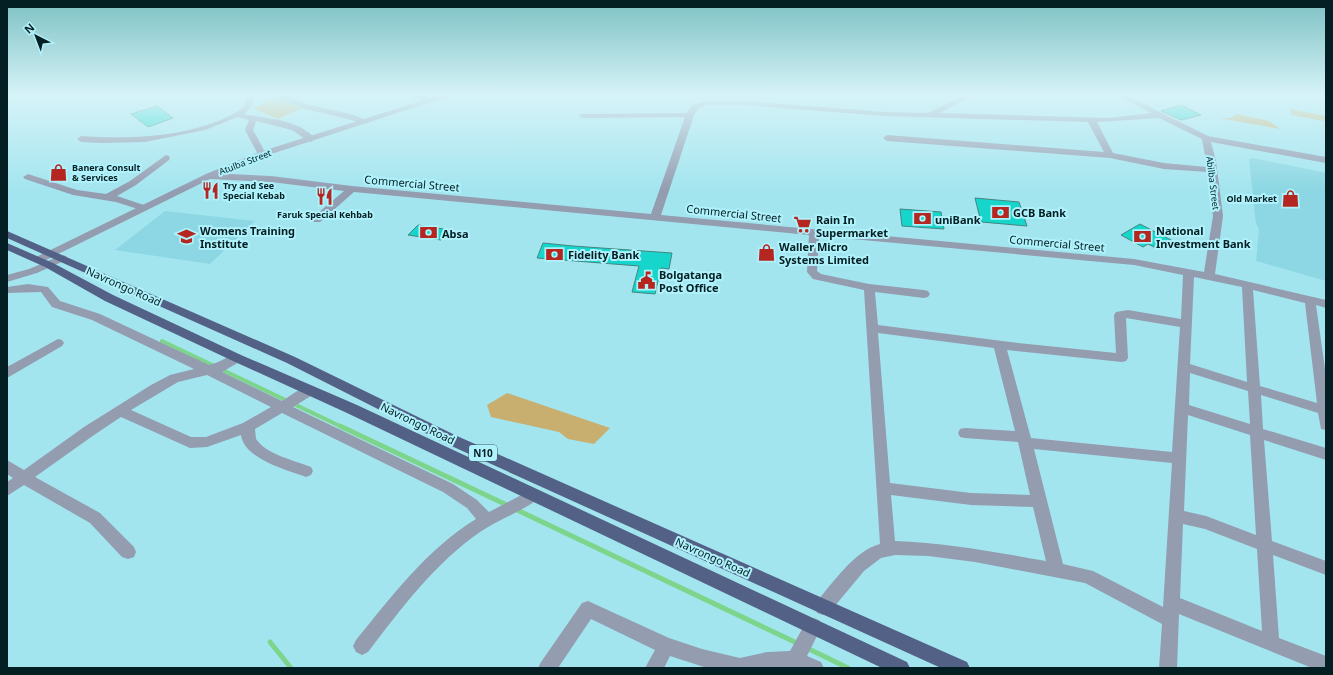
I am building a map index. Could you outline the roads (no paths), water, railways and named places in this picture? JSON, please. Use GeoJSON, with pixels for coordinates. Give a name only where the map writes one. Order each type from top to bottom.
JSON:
{"type":"FeatureCollection","features":[{"type":"Feature","properties":{"kind":"highway","name":"Navrongo Road"},"geometry":{"type":"LineString","coordinates":[[7,234],[50,259],[109,298],[237,358],[295,400],[352,409],[901,668]]}},
{"type":"Feature","properties":{"kind":"highway","name":"Navrongo Road"},"geometry":{"type":"LineString","coordinates":[[7,246],[50,259],[291,360],[452,440],[961,668]]}},
{"type":"Feature","properties":{"kind":"street"},"geometry":{"type":"LineString","coordinates":[[81,139],[134,140],[207,126]]}},
{"type":"Feature","properties":{"kind":"street"},"geometry":{"type":"LineString","coordinates":[[250,126],[249,130],[262,154]]}},
{"type":"Feature","properties":{"kind":"street"},"geometry":{"type":"LineString","coordinates":[[288,126],[304,132],[311,139]]}},
{"type":"Feature","properties":{"kind":"street","name":"Atulba Street"},"geometry":{"type":"LineString","coordinates":[[9,285],[50,259],[144,208],[209,176],[262,154],[351,126]]}},
{"type":"Feature","properties":{"kind":"street"},"geometry":{"type":"LineString","coordinates":[[655,218],[686,126]]}},
{"type":"Feature","properties":{"kind":"street"},"geometry":{"type":"LineString","coordinates":[[1095,126],[1110,155]]}},
{"type":"Feature","properties":{"kind":"street"},"geometry":{"type":"LineString","coordinates":[[1183,126],[1206,138],[1326,160]]}},
{"type":"Feature","properties":{"kind":"street"},"geometry":{"type":"LineString","coordinates":[[887,138],[1066,150],[1110,155],[1164,166],[1212,170]]}},
{"type":"Feature","properties":{"kind":"street","name":"Abilba Street"},"geometry":{"type":"LineString","coordinates":[[1206,138],[1212,161],[1218,216],[1209,276]]}},
{"type":"Feature","properties":{"kind":"street"},"geometry":{"type":"LineString","coordinates":[[108,197],[133,183],[166,158]]}},
{"type":"Feature","properties":{"kind":"street","name":"Commercial Street"},"geometry":{"type":"LineString","coordinates":[[209,176],[271,180],[655,218],[1134,262],[1209,276],[1326,304]]}},
{"type":"Feature","properties":{"kind":"street"},"geometry":{"type":"LineString","coordinates":[[28,177],[76,193],[108,197],[144,208]]}},
{"type":"Feature","properties":{"kind":"street"},"geometry":{"type":"LineString","coordinates":[[316,220],[352,189]]}},
{"type":"Feature","properties":{"kind":"street"},"geometry":{"type":"LineString","coordinates":[[814,233],[812,272],[817,277],[869,288],[924,294]]}},
{"type":"Feature","properties":{"kind":"street"},"geometry":{"type":"LineString","coordinates":[[1168,668],[1189,272]]}},
{"type":"Feature","properties":{"kind":"street"},"geometry":{"type":"LineString","coordinates":[[9,285],[44,289],[48,293],[51,301],[56,304],[96,317],[208,370],[295,400],[393,462],[448,488],[472,504],[486,520]]}},
{"type":"Feature","properties":{"kind":"street"},"geometry":{"type":"LineString","coordinates":[[1247,285],[1270,642]]}},
{"type":"Feature","properties":{"kind":"street"},"geometry":{"type":"LineString","coordinates":[[869,288],[888,550]]}},
{"type":"Feature","properties":{"kind":"street"},"geometry":{"type":"LineString","coordinates":[[1310,300],[1326,425]]}},
{"type":"Feature","properties":{"kind":"street"},"geometry":{"type":"LineString","coordinates":[[872,328],[1067,353],[1122,358],[1120,315],[1128,314],[1186,324]]}},
{"type":"Feature","properties":{"kind":"street"},"geometry":{"type":"LineString","coordinates":[[7,373],[58,343]]}},
{"type":"Feature","properties":{"kind":"street"},"geometry":{"type":"LineString","coordinates":[[999,344],[1011,385],[1056,569]]}},
{"type":"Feature","properties":{"kind":"street"},"geometry":{"type":"LineString","coordinates":[[7,490],[120,410],[174,378],[190,373],[222,367],[237,358]]}},
{"type":"Feature","properties":{"kind":"street"},"geometry":{"type":"LineString","coordinates":[[1184,367],[1324,410]]}},
{"type":"Feature","properties":{"kind":"street"},"geometry":{"type":"LineString","coordinates":[[120,410],[190,443],[207,442],[248,427],[295,400]]}},
{"type":"Feature","properties":{"kind":"street"},"geometry":{"type":"LineString","coordinates":[[1181,408],[1326,454]]}},
{"type":"Feature","properties":{"kind":"street"},"geometry":{"type":"LineString","coordinates":[[248,427],[249,440],[257,448],[270,457],[306,471]]}},
{"type":"Feature","properties":{"kind":"street"},"geometry":{"type":"LineString","coordinates":[[965,433],[1179,458]]}},
{"type":"Feature","properties":{"kind":"street"},"geometry":{"type":"LineString","coordinates":[[7,466],[24,478],[95,518],[128,552]]}},
{"type":"Feature","properties":{"kind":"street"},"geometry":{"type":"LineString","coordinates":[[884,488],[971,499],[1038,500]]}},
{"type":"Feature","properties":{"kind":"street"},"geometry":{"type":"LineString","coordinates":[[362,646],[387,614],[435,560],[486,520],[524,502],[533,495]]}},
{"type":"Feature","properties":{"kind":"street"},"geometry":{"type":"LineString","coordinates":[[1176,516],[1206,523],[1326,568]]}},
{"type":"Feature","properties":{"kind":"street"},"geometry":{"type":"LineString","coordinates":[[824,607],[858,566],[877,552],[895,548],[928,549],[1056,569],[1087,576],[1120,592],[1171,611],[1270,642],[1326,664]]}},
{"type":"Feature","properties":{"kind":"street"},"geometry":{"type":"LineString","coordinates":[[547,668],[588,608],[666,646],[702,658],[740,667],[767,661],[795,660],[815,668]]}},
{"type":"Feature","properties":{"kind":"street"},"geometry":{"type":"LineString","coordinates":[[795,660],[813,626]]}},
{"type":"Feature","properties":{"kind":"street"},"geometry":{"type":"LineString","coordinates":[[654,668],[666,646]]}},
{"type":"Feature","properties":{"kind":"waterway"},"geometry":{"type":"LineString","coordinates":[[162,341],[342,427]]}},
{"type":"Feature","properties":{"kind":"waterway"},"geometry":{"type":"LineString","coordinates":[[340,426],[509,506]]}},
{"type":"Feature","properties":{"kind":"waterway"},"geometry":{"type":"LineString","coordinates":[[515,509],[799,644]]}},
{"type":"Feature","properties":{"kind":"waterway"},"geometry":{"type":"LineString","coordinates":[[270,642],[291,668]]}},
{"type":"Feature","properties":{"kind":"waterway"},"geometry":{"type":"LineString","coordinates":[[805,647],[848,668]]}},
{"type":"Feature","properties":{"kind":"place","name":"Banera Consult & Services"},"geometry":{"type":"Point","coordinates":[59,172]}},
{"type":"Feature","properties":{"kind":"place","name":"Try and See Special Kebab"},"geometry":{"type":"Point","coordinates":[210,190]}},
{"type":"Feature","properties":{"kind":"place","name":"Faruk Special Kehbab"},"geometry":{"type":"Point","coordinates":[325,197]}},
{"type":"Feature","properties":{"kind":"place","name":"Old Market"},"geometry":{"type":"Point","coordinates":[1290,198]}},
{"type":"Feature","properties":{"kind":"place","name":"GCB Bank"},"geometry":{"type":"Point","coordinates":[1000,212]}},
{"type":"Feature","properties":{"kind":"place","name":"uniBank"},"geometry":{"type":"Point","coordinates":[922,219]}},
{"type":"Feature","properties":{"kind":"place","name":"Rain In Supermarket"},"geometry":{"type":"Point","coordinates":[803,225]}},
{"type":"Feature","properties":{"kind":"place","name":"Absa"},"geometry":{"type":"Point","coordinates":[429,233]}},
{"type":"Feature","properties":{"kind":"place","name":"Womens Training Institute"},"geometry":{"type":"Point","coordinates":[187,236]}},
{"type":"Feature","properties":{"kind":"place","name":"National Investment Bank"},"geometry":{"type":"Point","coordinates":[1143,236]}},
{"type":"Feature","properties":{"kind":"place","name":"Waller Micro Systems Limited"},"geometry":{"type":"Point","coordinates":[766,252]}},
{"type":"Feature","properties":{"kind":"place","name":"Fidelity Bank"},"geometry":{"type":"Point","coordinates":[555,254]}},
{"type":"Feature","properties":{"kind":"place","name":"Bolgatanga Post Office"},"geometry":{"type":"Point","coordinates":[646,280]}}]}
